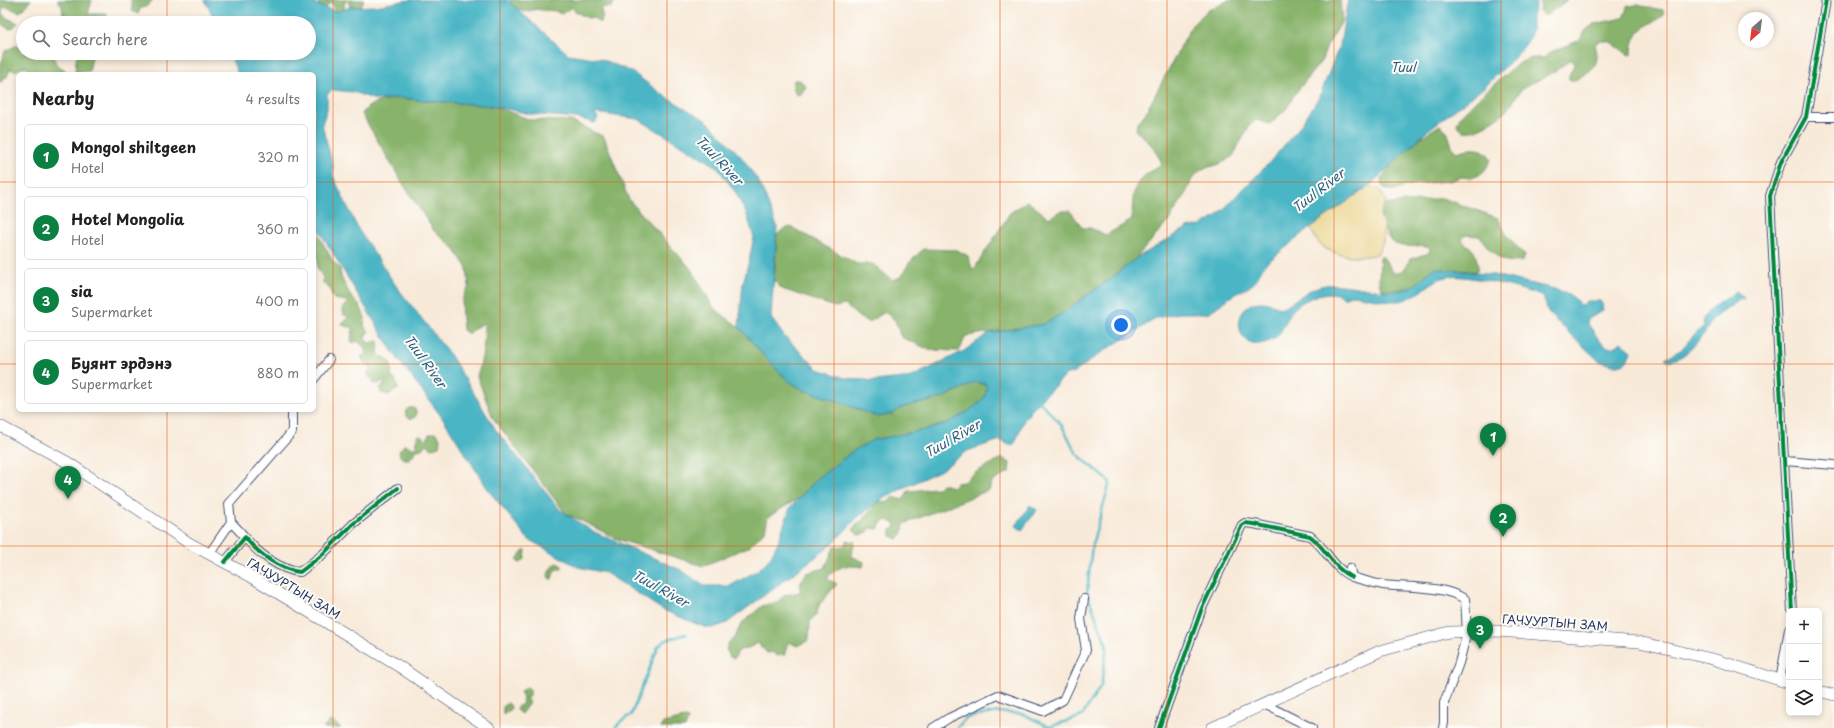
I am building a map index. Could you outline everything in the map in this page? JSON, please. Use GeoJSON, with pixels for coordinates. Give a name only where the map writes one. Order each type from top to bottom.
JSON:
{"type":"FeatureCollection","features":[{"type":"Feature","properties":{"kind":"main road","name":"ГАЧУУРТЫН ЗАМ"},"geometry":{"type":"LineString","coordinates":[[0,426],[67,462],[189,543],[225,562],[400,667],[489,728]]}},
{"type":"Feature","properties":{"kind":"main road","name":"ГАЧУУРТЫН ЗАМ"},"geometry":{"type":"LineString","coordinates":[[1212,728],[1380,651],[1449,632],[1498,631],[1639,642],[1716,660],[1784,682]]}},
{"type":"Feature","properties":{"kind":"main road"},"geometry":{"type":"LineString","coordinates":[[1822,692],[1834,695]]}},
{"type":"Feature","properties":{"kind":"street"},"geometry":{"type":"LineString","coordinates":[[1792,608],[1770,196],[1781,162],[1806,117],[1826,0]]}},
{"type":"Feature","properties":{"kind":"street"},"geometry":{"type":"LineString","coordinates":[[1806,117],[1834,117]]}},
{"type":"Feature","properties":{"kind":"street"},"geometry":{"type":"LineString","coordinates":[[316,376],[329,360]]}},
{"type":"Feature","properties":{"kind":"street"},"geometry":{"type":"LineString","coordinates":[[292,412],[292,432],[229,504],[231,522],[252,547],[274,562],[294,572],[300,572],[322,555],[353,524],[398,488]]}},
{"type":"Feature","properties":{"kind":"street"},"geometry":{"type":"LineString","coordinates":[[1785,461],[1834,465]]}},
{"type":"Feature","properties":{"kind":"street"},"geometry":{"type":"LineString","coordinates":[[209,554],[231,522]]}},
{"type":"Feature","properties":{"kind":"street"},"geometry":{"type":"LineString","coordinates":[[1158,728],[1202,608],[1242,525],[1245,523],[1310,536],[1318,542],[1335,566],[1343,573],[1352,577],[1381,585],[1416,587],[1456,594],[1465,599],[1467,632],[1459,663],[1444,703],[1443,728]]}},
{"type":"Feature","properties":{"kind":"street"},"geometry":{"type":"LineString","coordinates":[[225,562],[245,537]]}},
{"type":"Feature","properties":{"kind":"street"},"geometry":{"type":"LineString","coordinates":[[1350,568],[1352,577]]}},
{"type":"Feature","properties":{"kind":"street"},"geometry":{"type":"LineString","coordinates":[[933,728],[949,718],[998,695],[1043,712],[1063,700],[1086,650],[1081,619],[1084,599]]}},
{"type":"Feature","properties":{"kind":"street"},"geometry":{"type":"LineString","coordinates":[[1784,682],[1788,644]]}},
{"type":"Feature","properties":{"kind":"street"},"geometry":{"type":"LineString","coordinates":[[1264,704],[1312,728]]}},
{"type":"Feature","properties":{"kind":"green space"},"geometry":{"type":"Polygon","coordinates":[[[0,0],[31,0],[20,12],[6,7],[2,9],[2,13],[5,17],[16,22],[16,25],[13,28],[9,29],[0,23],[0,0]]]}},
{"type":"Feature","properties":{"kind":"green space"},"geometry":{"type":"Polygon","coordinates":[[[57,0],[92,0],[88,14],[107,14],[107,16],[68,16],[63,14],[62,6],[57,0]]]}},
{"type":"Feature","properties":{"kind":"green space"},"geometry":{"type":"Polygon","coordinates":[[[130,0],[153,0],[147,6],[140,9],[138,14],[132,11],[132,3],[130,0]]]}},
{"type":"Feature","properties":{"kind":"green space"},"geometry":{"type":"Polygon","coordinates":[[[320,0],[347,0],[344,4],[344,9],[337,13],[333,4],[330,2],[326,8],[318,5],[320,0]]]}},
{"type":"Feature","properties":{"kind":"green space"},"geometry":{"type":"Polygon","coordinates":[[[348,0],[364,0],[361,6],[350,7],[348,0]]]}},
{"type":"Feature","properties":{"kind":"green space"},"geometry":{"type":"Polygon","coordinates":[[[509,0],[615,0],[612,7],[602,7],[601,11],[603,18],[599,23],[593,17],[588,18],[576,12],[572,7],[562,14],[555,11],[537,9],[524,12],[515,7],[509,0]]]}},
{"type":"Feature","properties":{"kind":"green space"},"geometry":{"type":"Polygon","coordinates":[[[1227,0],[1340,0],[1342,21],[1327,46],[1322,60],[1294,95],[1287,108],[1270,124],[1256,120],[1249,126],[1233,156],[1220,164],[1202,169],[1192,179],[1186,193],[1168,222],[1135,259],[1064,312],[1044,324],[966,336],[959,351],[930,350],[901,337],[895,320],[885,312],[869,322],[860,318],[845,305],[835,307],[782,289],[774,281],[777,235],[783,229],[791,227],[857,264],[873,264],[892,280],[901,277],[909,263],[923,249],[957,250],[968,256],[973,271],[1010,213],[1027,201],[1049,218],[1060,211],[1070,211],[1083,228],[1090,228],[1106,235],[1132,220],[1133,200],[1136,186],[1145,175],[1162,164],[1152,146],[1136,131],[1137,123],[1145,114],[1192,25],[1207,11],[1227,0]]]}},
{"type":"Feature","properties":{"kind":"green space"},"geometry":{"type":"Polygon","coordinates":[[[1541,0],[1567,0],[1547,15],[1543,15],[1539,12],[1541,0]]]}},
{"type":"Feature","properties":{"kind":"green space"},"geometry":{"type":"Polygon","coordinates":[[[1636,5],[1663,10],[1664,15],[1639,32],[1633,44],[1632,54],[1629,55],[1609,41],[1598,41],[1595,45],[1597,58],[1593,68],[1573,81],[1569,80],[1569,75],[1574,65],[1572,59],[1552,73],[1523,88],[1508,109],[1490,123],[1474,130],[1467,131],[1461,129],[1457,124],[1461,115],[1476,100],[1519,63],[1532,58],[1544,58],[1551,52],[1580,40],[1586,30],[1594,24],[1623,18],[1628,6],[1636,5]]]}},
{"type":"Feature","properties":{"kind":"green space"},"geometry":{"type":"Polygon","coordinates":[[[16,46],[16,60],[55,60],[55,63],[65,70],[64,72],[30,72],[26,66],[15,71],[10,69],[7,77],[2,78],[3,80],[0,83],[0,63],[2,62],[5,51],[16,46]]]}},
{"type":"Feature","properties":{"kind":"green space"},"geometry":{"type":"Polygon","coordinates":[[[76,60],[91,60],[89,71],[75,72],[76,60]]]}},
{"type":"Feature","properties":{"kind":"green space"},"geometry":{"type":"Polygon","coordinates":[[[794,80],[800,80],[806,87],[801,94],[796,95],[793,86],[794,80]]]}},
{"type":"Feature","properties":{"kind":"green space"},"geometry":{"type":"Polygon","coordinates":[[[397,98],[493,106],[531,120],[571,121],[604,137],[629,200],[691,269],[714,308],[739,327],[773,366],[789,381],[804,390],[878,417],[892,414],[903,407],[942,398],[975,382],[985,384],[987,387],[985,396],[969,411],[950,422],[929,429],[873,440],[853,451],[817,479],[799,498],[768,517],[765,531],[750,546],[703,566],[617,539],[566,514],[493,418],[477,376],[483,350],[484,323],[476,327],[469,334],[463,330],[462,302],[463,297],[469,287],[467,268],[453,247],[434,231],[400,179],[362,114],[369,106],[373,104],[397,98]]]}},
{"type":"Feature","properties":{"kind":"green space"},"geometry":{"type":"Polygon","coordinates":[[[1440,125],[1447,131],[1453,149],[1457,152],[1467,149],[1477,149],[1488,155],[1491,160],[1485,170],[1472,178],[1462,177],[1449,181],[1415,184],[1405,186],[1398,190],[1387,190],[1382,186],[1381,180],[1399,156],[1415,142],[1440,125]]]}},
{"type":"Feature","properties":{"kind":"green space"},"geometry":{"type":"Polygon","coordinates":[[[1442,198],[1498,218],[1506,234],[1525,256],[1523,261],[1515,262],[1502,259],[1492,252],[1479,236],[1465,235],[1462,240],[1472,249],[1476,257],[1478,267],[1476,272],[1453,269],[1426,274],[1417,284],[1407,289],[1382,289],[1379,282],[1380,257],[1383,257],[1394,273],[1397,273],[1404,269],[1410,259],[1429,253],[1430,248],[1401,246],[1391,241],[1386,233],[1381,213],[1384,205],[1442,198]]]}},
{"type":"Feature","properties":{"kind":"green space"},"geometry":{"type":"Polygon","coordinates":[[[316,231],[334,263],[340,268],[341,277],[351,297],[360,306],[365,318],[364,326],[369,331],[365,336],[366,341],[370,343],[378,341],[379,356],[389,360],[392,369],[391,377],[396,382],[398,389],[388,395],[381,393],[380,388],[385,383],[384,381],[377,384],[373,383],[373,380],[367,375],[370,369],[369,363],[367,365],[364,363],[361,356],[366,355],[364,347],[357,341],[353,343],[351,341],[354,328],[342,325],[344,321],[350,317],[344,315],[343,311],[347,301],[334,299],[331,295],[331,290],[322,282],[323,278],[317,267],[318,261],[316,256],[316,231]]]}},
{"type":"Feature","properties":{"kind":"green space"},"geometry":{"type":"Polygon","coordinates":[[[409,408],[413,408],[415,409],[415,417],[409,418],[406,415],[406,411],[409,408]]]}},
{"type":"Feature","properties":{"kind":"green space"},"geometry":{"type":"Polygon","coordinates":[[[436,432],[440,438],[439,446],[432,448],[426,444],[422,449],[417,450],[409,459],[403,459],[400,456],[399,451],[405,444],[412,448],[416,448],[417,436],[420,435],[427,440],[429,434],[436,432]]]}},
{"type":"Feature","properties":{"kind":"green space"},"geometry":{"type":"Polygon","coordinates":[[[1002,458],[1010,463],[1009,472],[992,482],[989,490],[904,524],[902,535],[898,539],[891,536],[891,530],[896,527],[895,523],[886,520],[881,523],[878,529],[870,528],[867,533],[859,535],[853,530],[856,524],[863,520],[875,505],[881,501],[887,503],[893,497],[903,500],[908,491],[939,488],[942,484],[953,487],[956,483],[964,482],[977,472],[1002,458]]]}},
{"type":"Feature","properties":{"kind":"green space"},"geometry":{"type":"Polygon","coordinates":[[[847,540],[855,542],[851,556],[864,562],[863,567],[843,567],[836,570],[828,577],[828,580],[837,584],[819,605],[817,613],[810,622],[809,640],[798,646],[788,642],[784,656],[782,654],[778,656],[772,652],[767,653],[758,643],[746,649],[739,650],[734,659],[730,657],[726,649],[728,643],[735,638],[741,624],[762,606],[777,602],[785,595],[800,592],[801,580],[807,573],[825,568],[834,547],[844,546],[847,540]]]}},
{"type":"Feature","properties":{"kind":"green space"},"geometry":{"type":"Polygon","coordinates":[[[526,550],[525,559],[519,563],[517,560],[526,550]]]}},
{"type":"Feature","properties":{"kind":"green space"},"geometry":{"type":"Polygon","coordinates":[[[557,563],[562,566],[562,569],[557,569],[554,571],[552,579],[550,579],[548,576],[550,569],[557,563]]]}},
{"type":"Feature","properties":{"kind":"green space"},"geometry":{"type":"Polygon","coordinates":[[[528,687],[530,696],[526,698],[529,703],[521,714],[516,710],[518,706],[522,705],[523,697],[520,692],[528,687]]]}},
{"type":"Feature","properties":{"kind":"green space"},"geometry":{"type":"Polygon","coordinates":[[[508,703],[511,706],[510,710],[503,715],[503,706],[508,703]]]}},
{"type":"Feature","properties":{"kind":"green space"},"geometry":{"type":"Polygon","coordinates":[[[685,718],[688,719],[685,728],[660,728],[663,723],[685,718]]]}},
{"type":"Feature","properties":{"kind":"green space"},"geometry":{"type":"Polygon","coordinates":[[[329,721],[333,722],[341,728],[323,728],[329,721]]]}},
{"type":"Feature","properties":{"kind":"sand"},"geometry":{"type":"Polygon","coordinates":[[[1369,186],[1380,190],[1386,201],[1380,213],[1384,226],[1383,242],[1377,254],[1363,256],[1346,255],[1323,247],[1318,242],[1310,228],[1369,186]]]}},
{"type":"Feature","properties":{"kind":"water"},"geometry":{"type":"Polygon","coordinates":[[[205,0],[310,0],[318,5],[337,12],[350,7],[375,6],[410,0],[507,0],[568,54],[601,59],[632,72],[666,97],[707,121],[744,160],[760,184],[777,226],[771,318],[784,336],[818,369],[845,378],[875,381],[912,377],[964,351],[989,333],[1044,324],[1064,312],[1135,259],[1187,228],[1201,226],[1216,217],[1269,163],[1298,129],[1320,96],[1340,44],[1348,0],[1537,0],[1532,16],[1532,30],[1528,41],[1518,54],[1487,85],[1428,130],[1369,186],[1310,228],[1264,265],[1255,282],[1249,287],[1235,294],[1208,313],[1179,313],[1157,318],[1102,352],[1074,373],[1067,374],[1039,401],[1024,420],[1015,443],[1011,446],[1000,440],[967,451],[941,470],[885,497],[858,517],[829,547],[727,623],[713,628],[704,627],[663,610],[606,573],[578,567],[528,539],[489,491],[444,420],[394,354],[316,225],[316,72],[237,72],[232,60],[316,60],[316,16],[213,16],[205,0]],[[332,90],[327,95],[327,109],[322,124],[333,166],[333,176],[358,229],[396,286],[451,356],[496,430],[560,510],[592,531],[681,570],[704,586],[730,586],[758,570],[770,558],[778,542],[790,508],[817,479],[853,451],[873,440],[929,429],[950,422],[969,411],[985,396],[987,387],[985,384],[975,382],[942,398],[903,407],[892,414],[878,417],[804,390],[789,381],[773,366],[739,327],[743,283],[754,237],[747,215],[736,193],[716,166],[638,119],[595,113],[598,118],[595,123],[577,118],[530,114],[493,106],[397,98],[376,100],[353,92],[332,90]]]}},
{"type":"Feature","properties":{"kind":"water"},"geometry":{"type":"Polygon","coordinates":[[[1435,268],[1493,275],[1555,289],[1573,297],[1582,306],[1588,301],[1600,301],[1603,310],[1587,320],[1588,324],[1602,343],[1611,347],[1616,346],[1621,342],[1632,351],[1630,357],[1623,364],[1618,365],[1608,364],[1598,360],[1549,314],[1543,297],[1492,282],[1450,276],[1442,278],[1405,300],[1399,301],[1387,301],[1350,295],[1344,298],[1338,294],[1331,293],[1312,297],[1296,307],[1277,336],[1265,343],[1259,344],[1250,342],[1244,338],[1240,331],[1241,315],[1246,308],[1252,304],[1265,302],[1280,308],[1313,289],[1326,285],[1344,285],[1377,290],[1397,291],[1411,287],[1435,268]]]}},
{"type":"Feature","properties":{"kind":"water"},"geometry":{"type":"Polygon","coordinates":[[[1736,291],[1746,300],[1740,299],[1717,315],[1711,321],[1706,331],[1684,355],[1673,360],[1667,360],[1665,358],[1681,350],[1704,326],[1703,319],[1706,314],[1736,291]]]}},
{"type":"Feature","properties":{"kind":"water"},"geometry":{"type":"Polygon","coordinates":[[[1030,505],[1037,510],[1022,530],[1016,526],[1030,505]]]}},
{"type":"Feature","properties":{"kind":"waterway"},"geometry":{"type":"LineString","coordinates":[[957,728],[966,718],[998,712],[1023,714],[1050,727],[1082,716],[1101,686],[1107,646],[1087,593],[1092,545],[1110,482],[1077,454],[1061,424],[1039,401]]}},
{"type":"Feature","properties":{"kind":"waterway"},"geometry":{"type":"LineString","coordinates":[[615,728],[621,721],[631,715],[658,647],[664,641],[686,634]]}},
{"type":"Feature","properties":{"kind":"cycle path"},"geometry":{"type":"LineString","coordinates":[[1792,608],[1770,196],[1781,162],[1806,117],[1826,0]]}},
{"type":"Feature","properties":{"kind":"cycle path"},"geometry":{"type":"LineString","coordinates":[[225,562],[245,537],[262,555],[285,568],[300,572],[322,555],[353,524],[398,488]]}},
{"type":"Feature","properties":{"kind":"cycle path"},"geometry":{"type":"LineString","coordinates":[[1159,728],[1202,608],[1242,525],[1245,523],[1254,524],[1310,536],[1340,569],[1352,577]]}},
{"type":"Feature","properties":{"kind":"place","name":"Mongol shiltgeen"},"geometry":{"type":"Point","coordinates":[1493,456]}},
{"type":"Feature","properties":{"kind":"place","name":"Буянт эрдэнэ"},"geometry":{"type":"Point","coordinates":[68,499]}},
{"type":"Feature","properties":{"kind":"place","name":"Hotel Mongolia"},"geometry":{"type":"Point","coordinates":[1503,537]}},
{"type":"Feature","properties":{"kind":"place","name":"sia"},"geometry":{"type":"Point","coordinates":[1480,649]}},
{"type":"Feature","properties":{"kind":"water label","name":"Tuul"},"geometry":{"type":"Point","coordinates":[1403,66]}},
{"type":"Feature","properties":{"kind":"water label","name":"Tuul River"},"geometry":{"type":"Point","coordinates":[720,160]}},
{"type":"Feature","properties":{"kind":"water label","name":"Tuul River"},"geometry":{"type":"Point","coordinates":[1318,190]}},
{"type":"Feature","properties":{"kind":"water label","name":"Tuul River"},"geometry":{"type":"Point","coordinates":[426,361]}},
{"type":"Feature","properties":{"kind":"water label","name":"Tuul River"},"geometry":{"type":"Point","coordinates":[952,438]}},
{"type":"Feature","properties":{"kind":"water label","name":"Tuul River"},"geometry":{"type":"Point","coordinates":[661,588]}}]}
